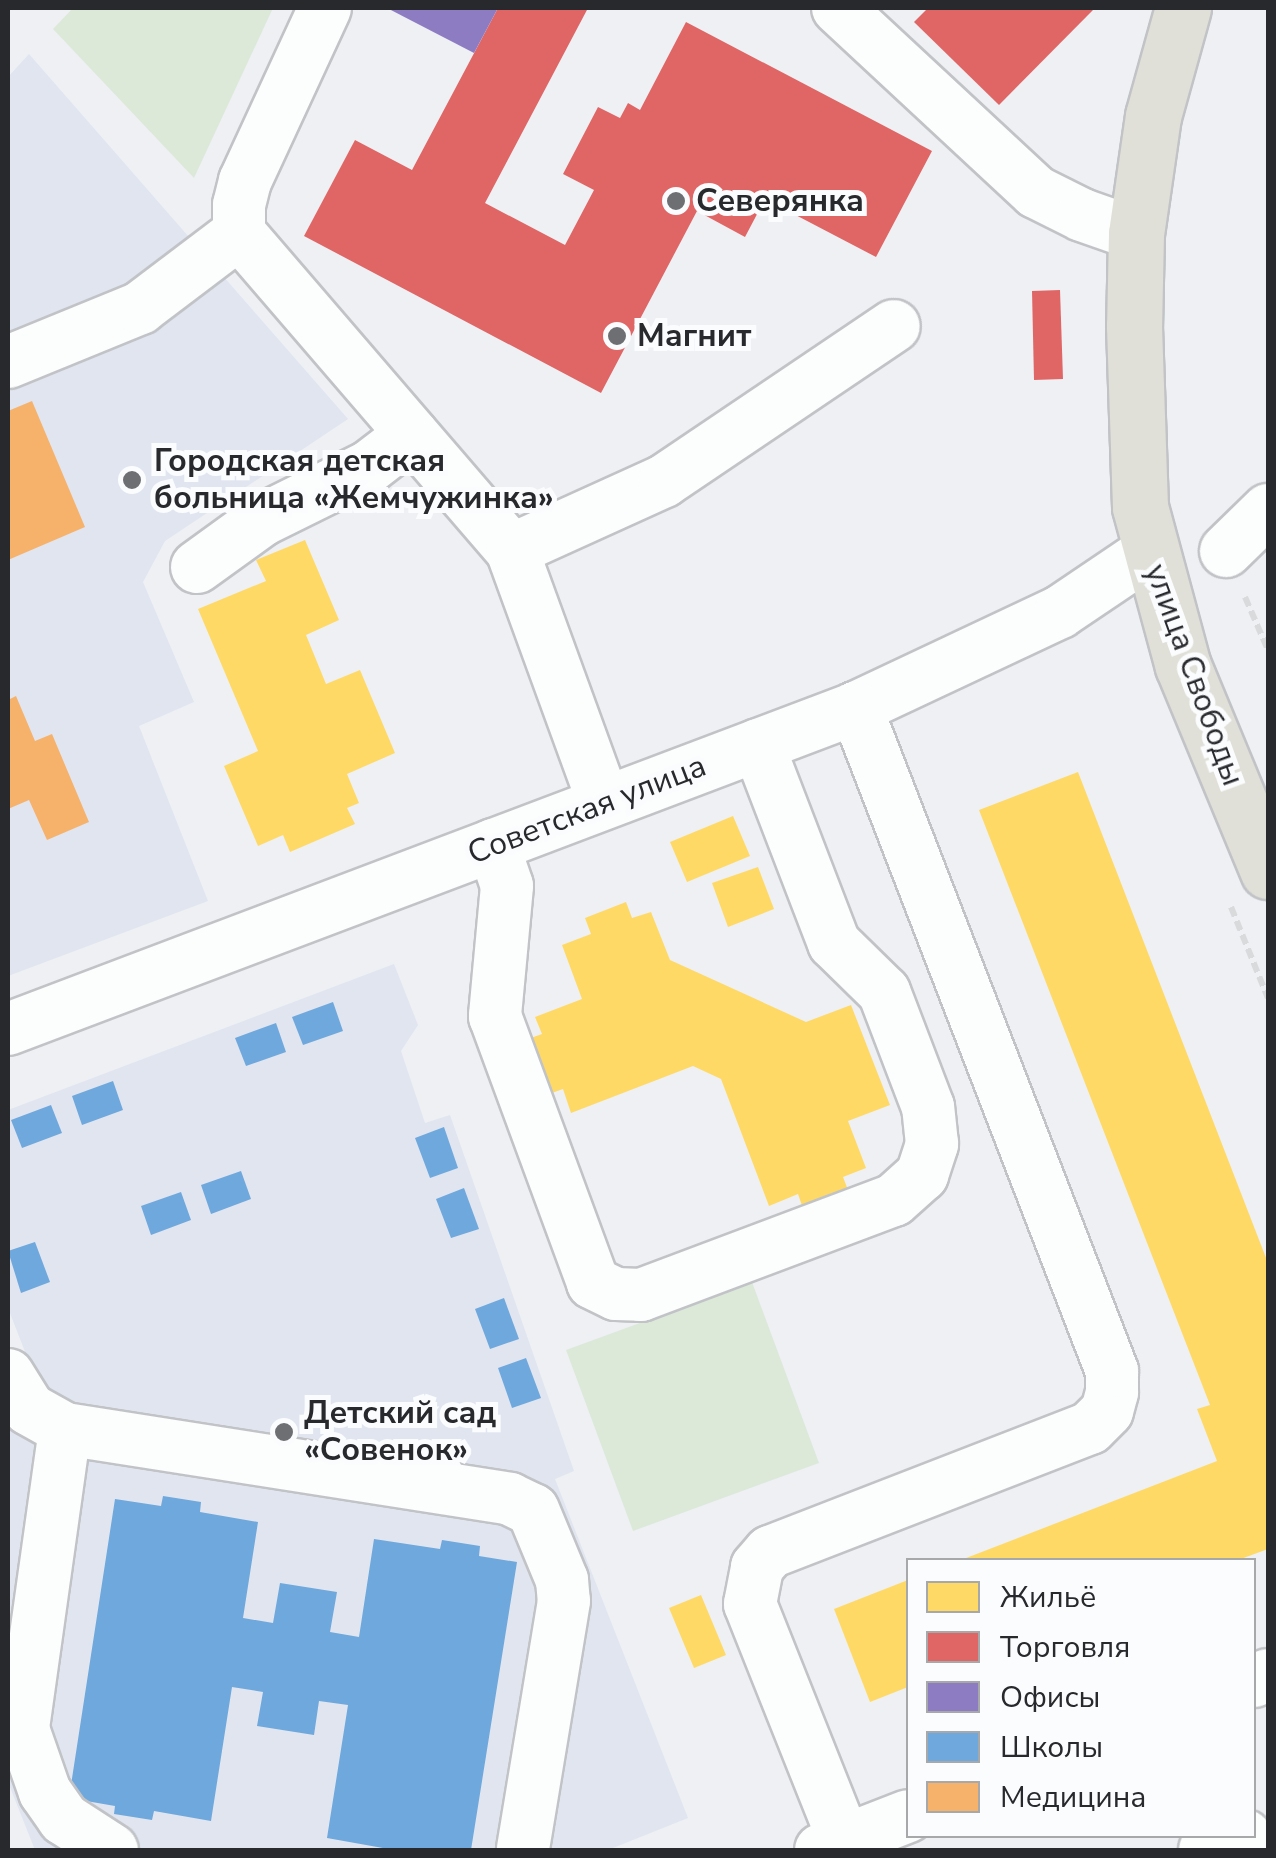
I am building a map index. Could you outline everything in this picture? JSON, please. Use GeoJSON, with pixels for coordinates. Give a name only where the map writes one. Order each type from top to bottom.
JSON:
{"type":"FeatureCollection","features":[{"type":"Feature","properties":{"kind":"main road","name":"улица Свободы"},"geometry":{"type":"LineString","coordinates":[[1183,8],[1153,116],[1136,234],[1136,453],[1149,552],[1184,666],[1268,871]]}},
{"type":"Feature","properties":{"kind":"street"},"geometry":{"type":"LineString","coordinates":[[325,8],[244,181],[238,205],[239,233],[512,550],[604,803]]}},
{"type":"Feature","properties":{"kind":"street"},"geometry":{"type":"LineString","coordinates":[[838,8],[1036,192],[1082,216],[1136,234]]}},
{"type":"Feature","properties":{"kind":"street"},"geometry":{"type":"LineString","coordinates":[[8,362],[140,308],[239,233]]}},
{"type":"Feature","properties":{"kind":"street"},"geometry":{"type":"LineString","coordinates":[[512,550],[664,481],[894,326]]}},
{"type":"Feature","properties":{"kind":"street"},"geometry":{"type":"LineString","coordinates":[[197,567],[262,520],[369,466],[412,434]]}},
{"type":"Feature","properties":{"kind":"street"},"geometry":{"type":"LineString","coordinates":[[1226,551],[1268,510]]}},
{"type":"Feature","properties":{"kind":"street","name":"Советская улица"},"geometry":{"type":"LineString","coordinates":[[8,1030],[856,708],[1060,612],[1149,552]]}},
{"type":"Feature","properties":{"kind":"street"},"geometry":{"type":"LineString","coordinates":[[856,708],[1112,1371],[1107,1411],[1090,1428],[770,1552],[756,1567],[750,1604],[838,1847],[906,1817]]}},
{"type":"Feature","properties":{"kind":"street"},"geometry":{"type":"LineString","coordinates":[[493,846],[507,886],[496,1016],[593,1282],[616,1294],[641,1295],[858,1214],[894,1200],[922,1175],[932,1144],[928,1107],[884,992],[834,943],[758,745]]}},
{"type":"Feature","properties":{"kind":"street"},"geometry":{"type":"LineString","coordinates":[[8,1375],[28,1409],[65,1430],[510,1499],[533,1510],[562,1580],[564,1601],[523,1850]]}},
{"type":"Feature","properties":{"kind":"street"},"geometry":{"type":"LineString","coordinates":[[65,1430],[23,1729],[45,1792],[64,1819],[112,1850]]}},
{"type":"Feature","properties":{"kind":"street"},"geometry":{"type":"LineString","coordinates":[[1205,1850],[1240,1838]]}},
{"type":"Feature","properties":{"kind":"path"},"geometry":{"type":"LineString","coordinates":[[1226,551],[1268,650]]}},
{"type":"Feature","properties":{"kind":"shaded area","name":"Городская детская больница «Жемчужинка»"},"geometry":{"type":"Polygon","coordinates":[[[29,54],[348,419],[165,541],[143,582],[194,702],[139,726],[208,901],[8,976],[8,77],[29,54]]]}},
{"type":"Feature","properties":{"kind":"shaded area","name":"Детский сад «Совенок»"},"geometry":{"type":"Polygon","coordinates":[[[394,964],[418,1025],[401,1051],[425,1123],[450,1115],[574,1471],[555,1479],[688,1818],[608,1850],[35,1850],[8,1782],[8,1393],[36,1380],[8,1308],[8,1110],[394,964]]]}},
{"type":"Feature","properties":{"kind":"green space"},"geometry":{"type":"Polygon","coordinates":[[[73,8],[273,8],[194,178],[53,29],[73,8]]]}},
{"type":"Feature","properties":{"kind":"green space"},"geometry":{"type":"Polygon","coordinates":[[[752,1282],[819,1463],[633,1531],[566,1350],[752,1282]]]}},
{"type":"Feature","properties":{"kind":"building: Жильё"},"geometry":{"type":"Polygon","coordinates":[[[305,540],[339,620],[306,635],[326,684],[360,670],[395,753],[347,774],[359,803],[347,808],[355,824],[290,852],[283,835],[258,846],[224,766],[258,751],[198,609],[266,581],[256,560],[305,540]]]}},
{"type":"Feature","properties":{"kind":"building: Жильё"},"geometry":{"type":"Polygon","coordinates":[[[1078,772],[1268,1263],[1268,1549],[1243,1558],[966,1558],[1217,1461],[1197,1409],[1210,1405],[979,810],[1078,772]]]}},
{"type":"Feature","properties":{"kind":"building: Жильё"},"geometry":{"type":"Polygon","coordinates":[[[733,816],[750,856],[687,882],[670,842],[733,816]]]}},
{"type":"Feature","properties":{"kind":"building: Жильё"},"geometry":{"type":"Polygon","coordinates":[[[758,867],[774,909],[728,927],[712,883],[758,867]]]}},
{"type":"Feature","properties":{"kind":"building: Жильё"},"geometry":{"type":"Polygon","coordinates":[[[626,902],[632,918],[651,912],[670,960],[806,1022],[851,1005],[890,1105],[848,1121],[866,1168],[843,1177],[853,1203],[807,1220],[798,1194],[769,1206],[721,1079],[693,1066],[571,1113],[563,1089],[549,1094],[528,1039],[542,1034],[535,1017],[582,999],[562,945],[591,934],[585,918],[626,902]]]}},
{"type":"Feature","properties":{"kind":"building: Жильё"},"geometry":{"type":"Polygon","coordinates":[[[906,1581],[906,1688],[870,1702],[834,1609],[906,1581]]]}},
{"type":"Feature","properties":{"kind":"building: Жильё"},"geometry":{"type":"Polygon","coordinates":[[[701,1595],[726,1655],[694,1668],[669,1608],[701,1595]]]}},
{"type":"Feature","properties":{"kind":"building: Торговля","name":"Северянка"},"geometry":{"type":"Polygon","coordinates":[[[498,8],[588,8],[485,203],[565,245],[594,190],[563,174],[598,107],[620,118],[628,103],[640,110],[686,22],[932,151],[876,257],[765,199],[745,237],[697,211],[601,393],[304,236],[355,140],[412,170],[498,8]]]}},
{"type":"Feature","properties":{"kind":"building: Торговля"},"geometry":{"type":"Polygon","coordinates":[[[928,8],[1095,8],[999,105],[914,22],[928,8]]]}},
{"type":"Feature","properties":{"kind":"building: Торговля"},"geometry":{"type":"Polygon","coordinates":[[[1060,290],[1063,379],[1034,380],[1032,291],[1060,290]]]}},
{"type":"Feature","properties":{"kind":"building: Офисы"},"geometry":{"type":"Polygon","coordinates":[[[387,8],[498,8],[474,53],[387,8]]]}},
{"type":"Feature","properties":{"kind":"building: Школы"},"geometry":{"type":"Polygon","coordinates":[[[333,1002],[343,1031],[303,1045],[292,1017],[333,1002]]]}},
{"type":"Feature","properties":{"kind":"building: Школы"},"geometry":{"type":"Polygon","coordinates":[[[276,1023],[286,1052],[246,1066],[235,1038],[276,1023]]]}},
{"type":"Feature","properties":{"kind":"building: Школы"},"geometry":{"type":"Polygon","coordinates":[[[113,1081],[123,1110],[82,1125],[72,1096],[113,1081]]]}},
{"type":"Feature","properties":{"kind":"building: Школы"},"geometry":{"type":"Polygon","coordinates":[[[51,1105],[62,1133],[22,1148],[11,1120],[51,1105]]]}},
{"type":"Feature","properties":{"kind":"building: Школы"},"geometry":{"type":"Polygon","coordinates":[[[444,1127],[458,1168],[430,1178],[415,1138],[444,1127]]]}},
{"type":"Feature","properties":{"kind":"building: Школы"},"geometry":{"type":"Polygon","coordinates":[[[241,1171],[251,1199],[211,1214],[201,1185],[241,1171]]]}},
{"type":"Feature","properties":{"kind":"building: Школы"},"geometry":{"type":"Polygon","coordinates":[[[464,1188],[479,1229],[451,1238],[436,1199],[464,1188]]]}},
{"type":"Feature","properties":{"kind":"building: Школы"},"geometry":{"type":"Polygon","coordinates":[[[181,1192],[191,1220],[151,1235],[141,1206],[181,1192]]]}},
{"type":"Feature","properties":{"kind":"building: Школы"},"geometry":{"type":"Polygon","coordinates":[[[35,1242],[50,1282],[21,1293],[8,1251],[35,1242]]]}},
{"type":"Feature","properties":{"kind":"building: Школы"},"geometry":{"type":"Polygon","coordinates":[[[504,1298],[519,1339],[490,1349],[475,1309],[504,1298]]]}},
{"type":"Feature","properties":{"kind":"building: Школы"},"geometry":{"type":"Polygon","coordinates":[[[526,1358],[541,1398],[512,1408],[498,1368],[526,1358]]]}},
{"type":"Feature","properties":{"kind":"building: Школы"},"geometry":{"type":"Polygon","coordinates":[[[163,1496],[201,1502],[200,1512],[258,1522],[243,1618],[273,1623],[280,1583],[337,1592],[330,1632],[359,1637],[374,1539],[440,1549],[442,1540],[480,1546],[479,1556],[517,1562],[471,1850],[394,1850],[327,1838],[348,1705],[319,1701],[314,1735],[257,1726],[263,1692],[232,1687],[211,1821],[154,1811],[152,1820],[114,1814],[115,1806],[69,1798],[115,1499],[161,1506],[163,1496]]]}},
{"type":"Feature","properties":{"kind":"building: Медицина"},"geometry":{"type":"Polygon","coordinates":[[[32,401],[85,527],[8,560],[8,411],[32,401]]]}},
{"type":"Feature","properties":{"kind":"building: Медицина"},"geometry":{"type":"Polygon","coordinates":[[[16,696],[35,741],[52,734],[89,822],[47,840],[29,800],[8,809],[8,700],[16,696]]]}},
{"type":"Feature","properties":{"kind":"place","name":"Северянка"},"geometry":{"type":"Point","coordinates":[676,201]}},
{"type":"Feature","properties":{"kind":"place","name":"Магнит"},"geometry":{"type":"Point","coordinates":[617,336]}},
{"type":"Feature","properties":{"kind":"place","name":"Городская детская больница «Жемчужинка»"},"geometry":{"type":"Point","coordinates":[132,480]}},
{"type":"Feature","properties":{"kind":"place","name":"Детский сад «Совенок»"},"geometry":{"type":"Point","coordinates":[284,1432]}}]}
